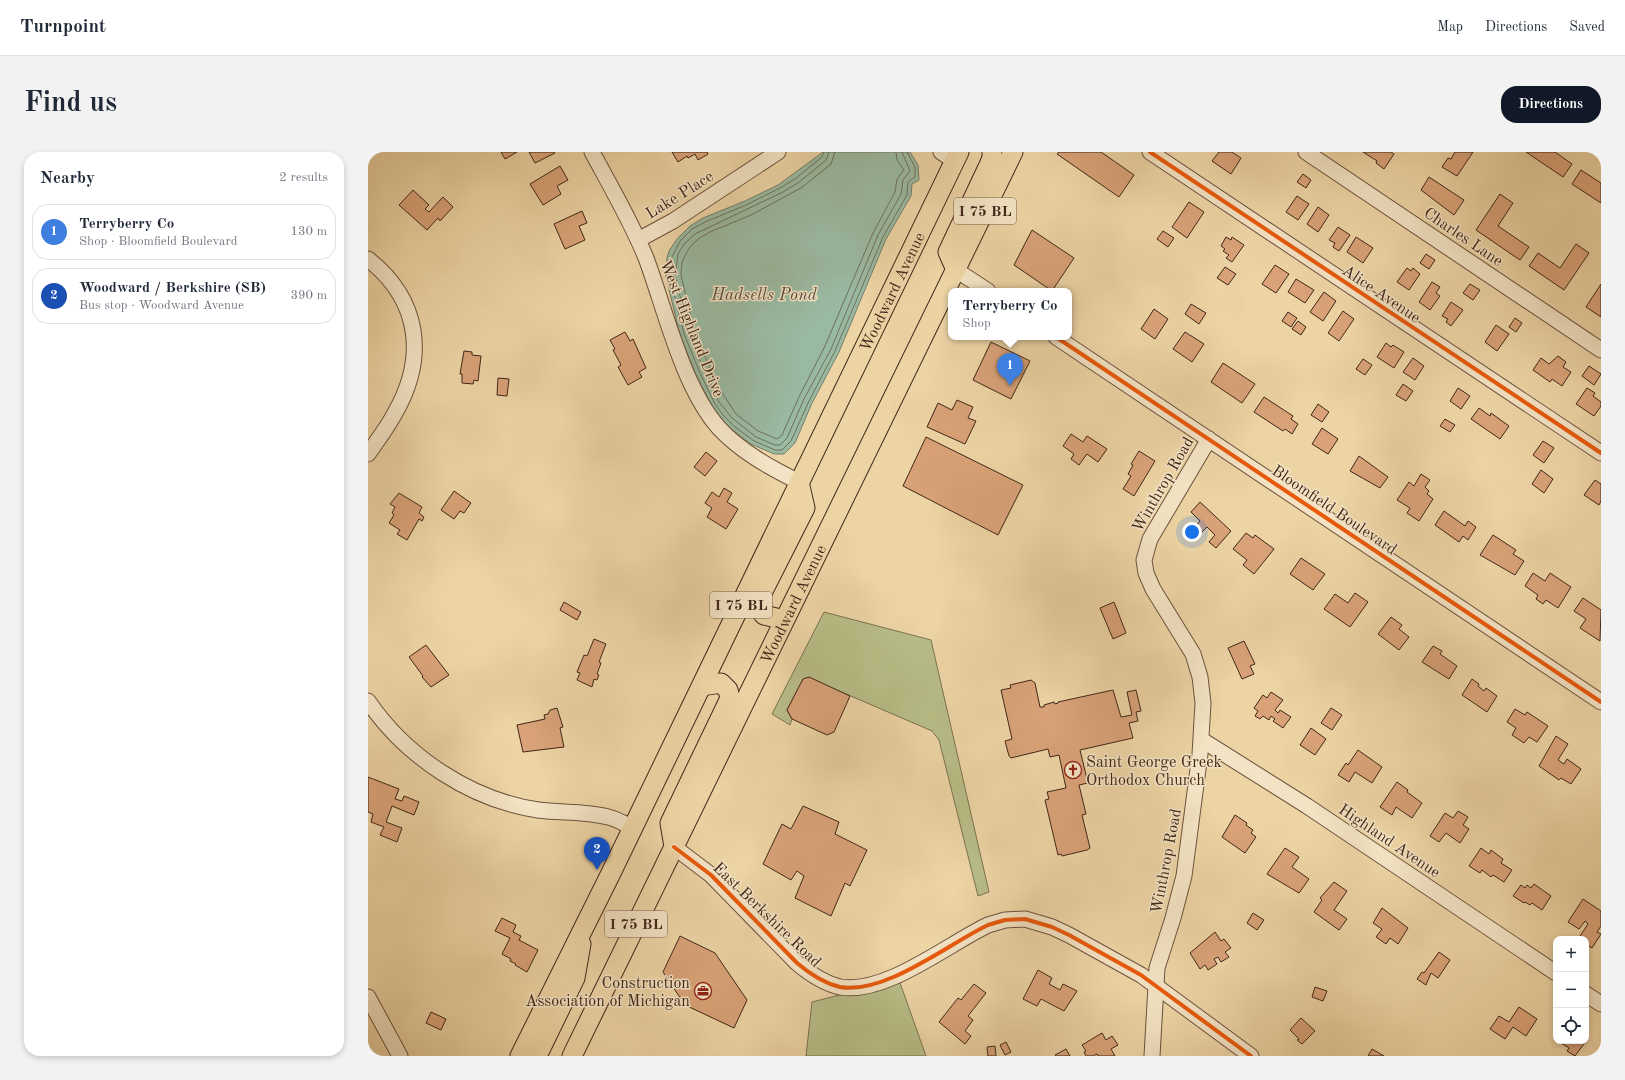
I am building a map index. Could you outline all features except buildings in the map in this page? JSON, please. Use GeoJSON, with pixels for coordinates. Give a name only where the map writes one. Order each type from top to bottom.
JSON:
{"type":"FeatureCollection","features":[{"type":"Feature","properties":{"kind":"main road"},"geometry":{"type":"LineString","coordinates":[[956,270],[948,252],[989,165],[992,158],[992,152]]}},
{"type":"Feature","properties":{"kind":"main road","name":"Woodward Avenue"},"geometry":{"type":"LineString","coordinates":[[572,1056],[1013,152]]}},
{"type":"Feature","properties":{"kind":"main road","name":"Woodward Avenue"},"geometry":{"type":"LineString","coordinates":[[520,1056],[702,686],[952,155]]}},
{"type":"Feature","properties":{"kind":"main road"},"geometry":{"type":"LineString","coordinates":[[784,620],[764,615],[761,610],[760,601],[762,593],[805,508],[799,482]]}},
{"type":"Feature","properties":{"kind":"main road"},"geometry":{"type":"LineString","coordinates":[[674,847],[670,824],[730,698],[728,690],[720,683],[702,686]]}},
{"type":"Feature","properties":{"kind":"main road"},"geometry":{"type":"LineString","coordinates":[[537,1056],[575,978],[584,925]]}},
{"type":"Feature","properties":{"kind":"street","name":"West Highland Drive"},"geometry":{"type":"LineString","coordinates":[[592,152],[638,240],[690,379],[704,408],[718,427],[732,440],[763,462],[799,482]]}},
{"type":"Feature","properties":{"kind":"street","name":"Lake Place"},"geometry":{"type":"LineString","coordinates":[[638,240],[679,218],[778,152]]}},
{"type":"Feature","properties":{"kind":"street","name":"Alice Avenue"},"geometry":{"type":"LineString","coordinates":[[1150,152],[1601,454]]}},
{"type":"Feature","properties":{"kind":"street","name":"Charles Lane"},"geometry":{"type":"LineString","coordinates":[[1306,152],[1601,350]]}},
{"type":"Feature","properties":{"kind":"street"},"geometry":{"type":"LineString","coordinates":[[368,259],[387,276],[400,294],[412,321],[414,348],[410,376],[399,404],[368,454]]}},
{"type":"Feature","properties":{"kind":"street"},"geometry":{"type":"LineString","coordinates":[[956,270],[983,288]]}},
{"type":"Feature","properties":{"kind":"street","name":"Bloomfield Boulevard"},"geometry":{"type":"LineString","coordinates":[[1060,340],[1601,702]]}},
{"type":"Feature","properties":{"kind":"street","name":"Winthrop Road"},"geometry":{"type":"LineString","coordinates":[[1152,1056],[1158,963],[1173,918],[1184,876],[1202,740],[1203,694],[1198,670],[1189,647],[1153,589],[1146,573],[1144,560],[1150,539],[1209,439]]}},
{"type":"Feature","properties":{"kind":"street"},"geometry":{"type":"LineString","coordinates":[[368,701],[373,717],[410,748],[450,778],[473,791],[504,803],[527,808],[608,817],[633,828]]}},
{"type":"Feature","properties":{"kind":"street","name":"Highland Avenue"},"geometry":{"type":"LineString","coordinates":[[1202,740],[1307,806],[1555,972]]}},
{"type":"Feature","properties":{"kind":"street","name":"East Berkshire Road"},"geometry":{"type":"LineString","coordinates":[[674,847],[711,876],[797,963],[808,972],[830,984],[853,987],[886,980],[988,925],[1004,920],[1018,919],[1040,923],[1069,935],[1157,986],[1251,1056]]}},
{"type":"Feature","properties":{"kind":"street"},"geometry":{"type":"LineString","coordinates":[[1589,996],[1601,1004]]}},
{"type":"Feature","properties":{"kind":"street"},"geometry":{"type":"LineString","coordinates":[[368,997],[400,1056]]}},
{"type":"Feature","properties":{"kind":"shaded area"},"geometry":{"type":"Polygon","coordinates":[[[824,612],[931,640],[989,892],[978,896],[939,740],[932,731],[809,678],[803,680],[787,710],[792,719],[790,725],[772,714],[824,612]]]}},
{"type":"Feature","properties":{"kind":"shaded area"},"geometry":{"type":"Polygon","coordinates":[[[899,980],[926,1056],[806,1056],[812,1002],[899,980]]]}},
{"type":"Feature","properties":{"kind":"water","name":"Hadsells Pond"},"geometry":{"type":"Polygon","coordinates":[[[823,152],[910,152],[918,165],[919,180],[912,184],[911,196],[886,239],[839,352],[812,403],[795,443],[784,454],[774,454],[751,444],[726,425],[712,406],[696,375],[680,335],[666,277],[667,258],[669,251],[677,239],[690,226],[703,218],[745,201],[778,185],[823,152]]]}},
{"type":"Feature","properties":{"kind":"cycle path"},"geometry":{"type":"LineString","coordinates":[[1150,152],[1601,453]]}},
{"type":"Feature","properties":{"kind":"cycle path"},"geometry":{"type":"LineString","coordinates":[[1060,340],[1601,702]]}},
{"type":"Feature","properties":{"kind":"cycle path"},"geometry":{"type":"LineString","coordinates":[[674,847],[711,875],[797,963],[817,978],[828,983],[840,987],[858,987],[876,983],[896,976],[916,966],[988,925],[1005,920],[1025,919],[1052,927],[1069,935],[1141,975],[1251,1056]]}},
{"type":"Feature","properties":{"kind":"place","name":"Terryberry Co"},"geometry":{"type":"Point","coordinates":[1010,386]}},
{"type":"Feature","properties":{"kind":"place","name":"Saint George Greek Orthodox Church"},"geometry":{"type":"Point","coordinates":[1073,770]}},
{"type":"Feature","properties":{"kind":"place","name":"Woodward / Berkshire (SB)"},"geometry":{"type":"Point","coordinates":[597,870]}},
{"type":"Feature","properties":{"kind":"place","name":"Construction Association of Michigan"},"geometry":{"type":"Point","coordinates":[703,991]}}]}
